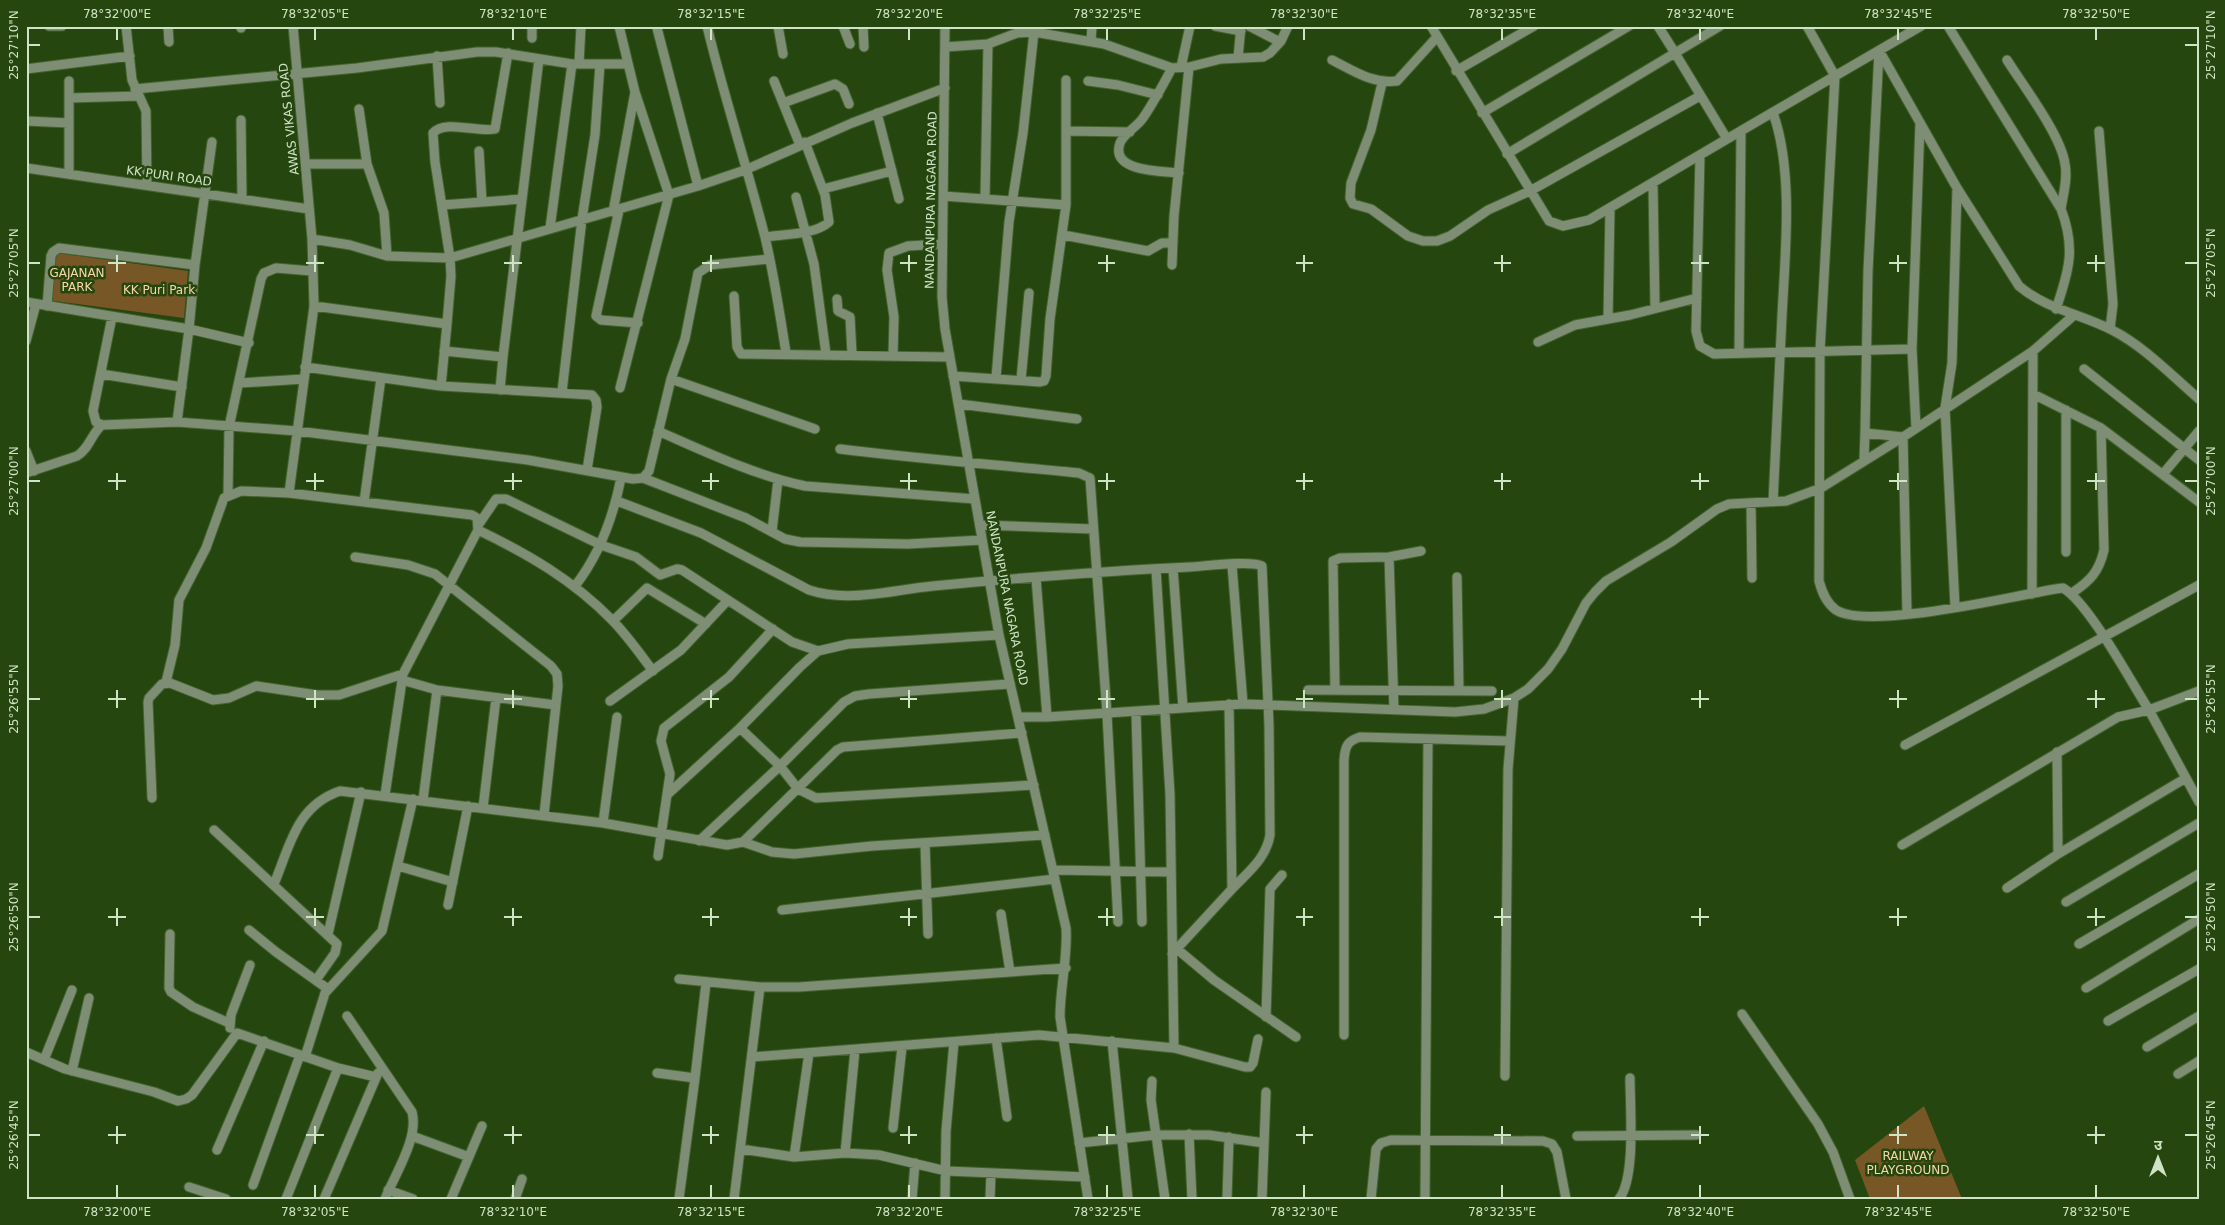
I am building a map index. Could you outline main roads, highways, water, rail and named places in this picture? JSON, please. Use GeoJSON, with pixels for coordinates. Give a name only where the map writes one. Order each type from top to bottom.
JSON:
{"type":"FeatureCollection","features":[{"type":"Feature","properties":{"kind":"park label","name":"GAJANAN PARK"},"geometry":{"type":"Point","coordinates":[77,280]}},
{"type":"Feature","properties":{"kind":"park label","name":"KK Puri Park"},"geometry":{"type":"Point","coordinates":[159,290]}},
{"type":"Feature","properties":{"kind":"park label","name":"RAILWAY PLAYGROUND"},"geometry":{"type":"Point","coordinates":[1908,1163]}}]}
